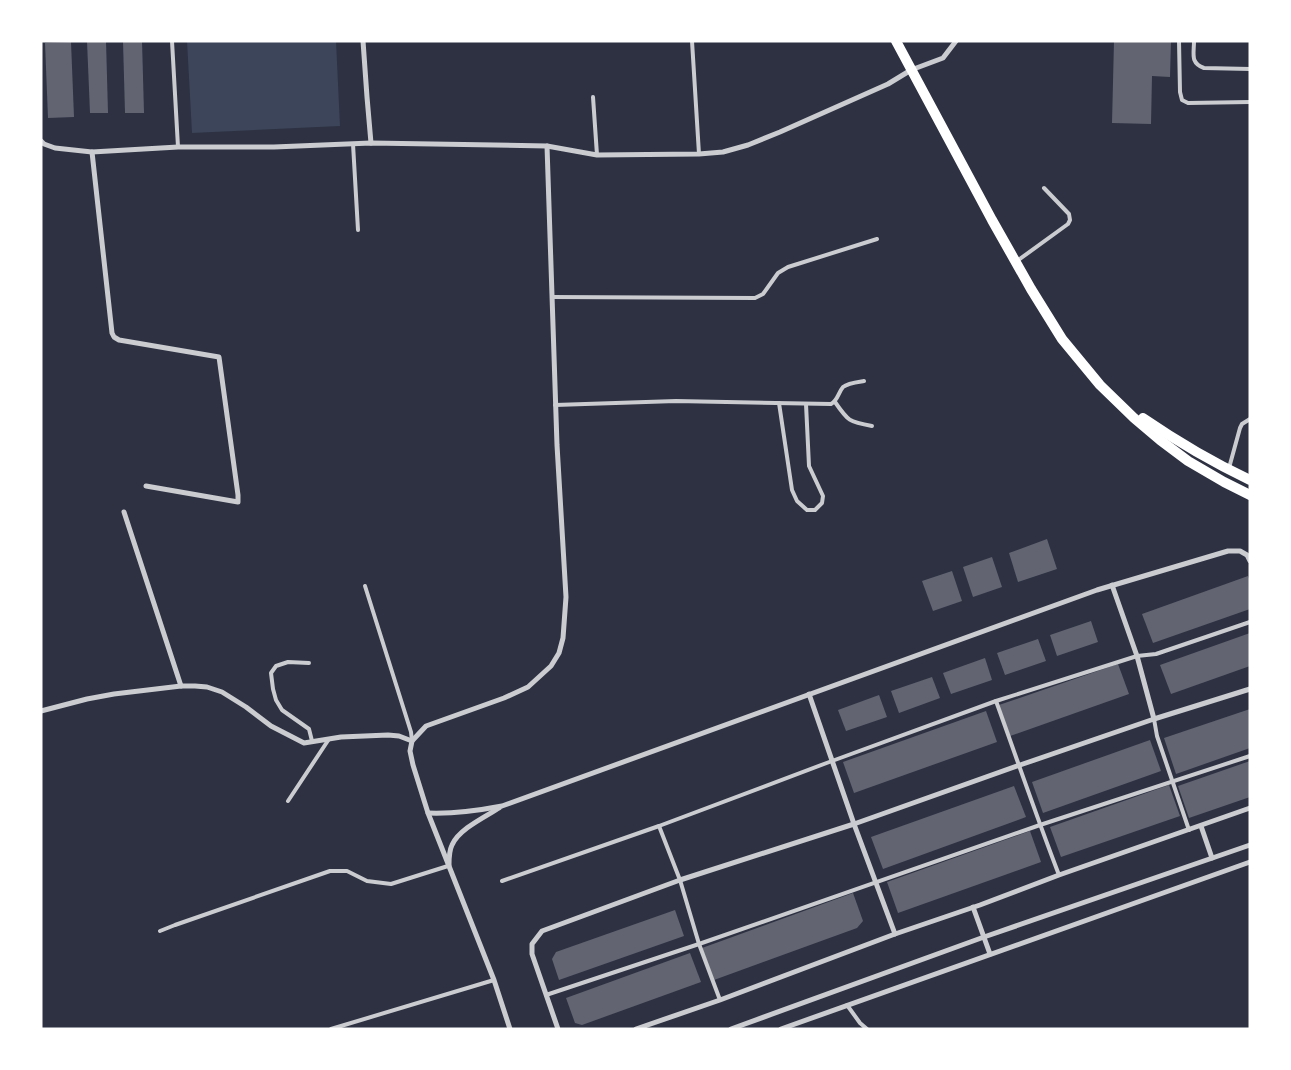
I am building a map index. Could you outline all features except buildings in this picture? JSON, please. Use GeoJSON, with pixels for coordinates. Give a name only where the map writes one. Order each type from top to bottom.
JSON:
{"type":"FeatureCollection","features":[{"type":"Feature","properties":{"kind":"main road"},"geometry":{"type":"LineString","coordinates":[[896,41],[1016,262],[1062,339],[1100,385],[1134,418],[1188,461],[1250,495]]}},
{"type":"Feature","properties":{"kind":"main road"},"geometry":{"type":"LineString","coordinates":[[1114,398],[1165,434],[1228,470],[1250,480]]}},
{"type":"Feature","properties":{"kind":"street"},"geometry":{"type":"LineString","coordinates":[[363,41],[371,143]]}},
{"type":"Feature","properties":{"kind":"street"},"geometry":{"type":"LineString","coordinates":[[42,143],[55,148],[92,152],[178,147],[274,147],[371,143],[547,146],[597,155],[723,152],[756,142],[888,84],[911,70],[942,58],[956,41]]}},
{"type":"Feature","properties":{"kind":"street"},"geometry":{"type":"LineString","coordinates":[[510,1029],[494,980],[428,813],[410,751],[412,741],[426,726],[504,698],[528,687],[551,666],[559,653],[563,638],[566,597],[555,405],[547,146]]}},
{"type":"Feature","properties":{"kind":"street"},"geometry":{"type":"LineString","coordinates":[[92,152],[112,333],[119,340],[218,357],[238,502],[146,486]]}},
{"type":"Feature","properties":{"kind":"street"},"geometry":{"type":"LineString","coordinates":[[124,512],[181,686]]}},
{"type":"Feature","properties":{"kind":"street"},"geometry":{"type":"LineString","coordinates":[[428,813],[472,812],[502,806],[1112,585],[1228,551],[1240,551],[1248,555],[1250,561]]}},
{"type":"Feature","properties":{"kind":"street"},"geometry":{"type":"LineString","coordinates":[[1112,585],[1137,656],[1154,719]]}},
{"type":"Feature","properties":{"kind":"street"},"geometry":{"type":"LineString","coordinates":[[41,711],[114,694],[181,686],[207,687],[222,692],[271,726],[304,742],[329,738],[388,735],[399,736],[412,741]]}},
{"type":"Feature","properties":{"kind":"street"},"geometry":{"type":"LineString","coordinates":[[558,1029],[532,954],[532,944],[542,931],[680,880],[854,824],[1154,719],[1250,690]]}},
{"type":"Feature","properties":{"kind":"street"},"geometry":{"type":"LineString","coordinates":[[809,694],[875,883],[895,934]]}},
{"type":"Feature","properties":{"kind":"street"},"geometry":{"type":"LineString","coordinates":[[448,866],[452,844],[458,835],[502,806]]}},
{"type":"Feature","properties":{"kind":"street"},"geometry":{"type":"LineString","coordinates":[[636,1029],[720,1000],[895,934],[1250,808]]}},
{"type":"Feature","properties":{"kind":"street"},"geometry":{"type":"LineString","coordinates":[[1201,826],[1212,858]]}},
{"type":"Feature","properties":{"kind":"street"},"geometry":{"type":"LineString","coordinates":[[731,1029],[984,937],[1250,845]]}},
{"type":"Feature","properties":{"kind":"street"},"geometry":{"type":"LineString","coordinates":[[781,1029],[1250,862]]}},
{"type":"Feature","properties":{"kind":"street"},"geometry":{"type":"LineString","coordinates":[[973,907],[990,954]]}},
{"type":"Feature","properties":{"kind":"street"},"geometry":{"type":"LineString","coordinates":[[653,1022],[656,1029]]}},
{"type":"Feature","properties":{"kind":"lane"},"geometry":{"type":"LineString","coordinates":[[172,41],[178,147]]}},
{"type":"Feature","properties":{"kind":"lane"},"geometry":{"type":"LineString","coordinates":[[692,41],[699,154]]}},
{"type":"Feature","properties":{"kind":"lane"},"geometry":{"type":"LineString","coordinates":[[1179,41],[1180,92],[1182,100],[1188,103],[1250,102]]}},
{"type":"Feature","properties":{"kind":"lane"},"geometry":{"type":"LineString","coordinates":[[1194,41],[1194,60],[1198,66],[1204,68],[1250,69]]}},
{"type":"Feature","properties":{"kind":"lane"},"geometry":{"type":"LineString","coordinates":[[593,97],[597,155]]}},
{"type":"Feature","properties":{"kind":"lane"},"geometry":{"type":"LineString","coordinates":[[353,144],[358,230]]}},
{"type":"Feature","properties":{"kind":"lane"},"geometry":{"type":"LineString","coordinates":[[1016,262],[1068,224],[1070,220],[1069,214],[1044,188]]}},
{"type":"Feature","properties":{"kind":"lane"},"geometry":{"type":"LineString","coordinates":[[552,297],[755,298],[763,294],[778,273],[788,267],[877,239]]}},
{"type":"Feature","properties":{"kind":"lane"},"geometry":{"type":"LineString","coordinates":[[555,405],[676,401],[831,404],[835,402],[843,388],[848,384],[864,381]]}},
{"type":"Feature","properties":{"kind":"lane"},"geometry":{"type":"LineString","coordinates":[[835,402],[845,416],[855,423],[872,426]]}},
{"type":"Feature","properties":{"kind":"lane"},"geometry":{"type":"LineString","coordinates":[[779,403],[792,490],[797,501],[807,510],[816,510],[822,503],[823,496],[809,466],[806,404]]}},
{"type":"Feature","properties":{"kind":"lane"},"geometry":{"type":"LineString","coordinates":[[1228,470],[1240,428],[1242,424],[1250,419]]}},
{"type":"Feature","properties":{"kind":"lane"},"geometry":{"type":"LineString","coordinates":[[365,586],[411,732],[412,741]]}},
{"type":"Feature","properties":{"kind":"lane"},"geometry":{"type":"LineString","coordinates":[[502,881],[659,826],[832,760],[996,701],[1137,656],[1156,654],[1250,622]]}},
{"type":"Feature","properties":{"kind":"lane"},"geometry":{"type":"LineString","coordinates":[[309,663],[288,662],[276,666],[271,673],[276,700],[282,710],[309,729],[312,741]]}},
{"type":"Feature","properties":{"kind":"lane"},"geometry":{"type":"LineString","coordinates":[[996,701],[1059,875]]}},
{"type":"Feature","properties":{"kind":"lane"},"geometry":{"type":"LineString","coordinates":[[1154,719],[1157,736],[1189,830]]}},
{"type":"Feature","properties":{"kind":"lane"},"geometry":{"type":"LineString","coordinates":[[288,801],[329,738]]}},
{"type":"Feature","properties":{"kind":"lane"},"geometry":{"type":"LineString","coordinates":[[546,995],[699,944],[1040,825],[1250,756]]}},
{"type":"Feature","properties":{"kind":"lane"},"geometry":{"type":"LineString","coordinates":[[659,826],[680,880],[699,944],[720,1000]]}},
{"type":"Feature","properties":{"kind":"lane"},"geometry":{"type":"LineString","coordinates":[[160,931],[330,871],[346,871],[368,882],[391,884],[448,866]]}},
{"type":"Feature","properties":{"kind":"lane"},"geometry":{"type":"LineString","coordinates":[[331,1029],[494,980]]}},
{"type":"Feature","properties":{"kind":"lane"},"geometry":{"type":"LineString","coordinates":[[847,1005],[860,1023],[867,1029]]}},
{"type":"Feature","properties":{"kind":"shaded area"},"geometry":{"type":"Polygon","coordinates":[[[187,41],[336,41],[340,126],[192,133],[187,41]]]}}]}
